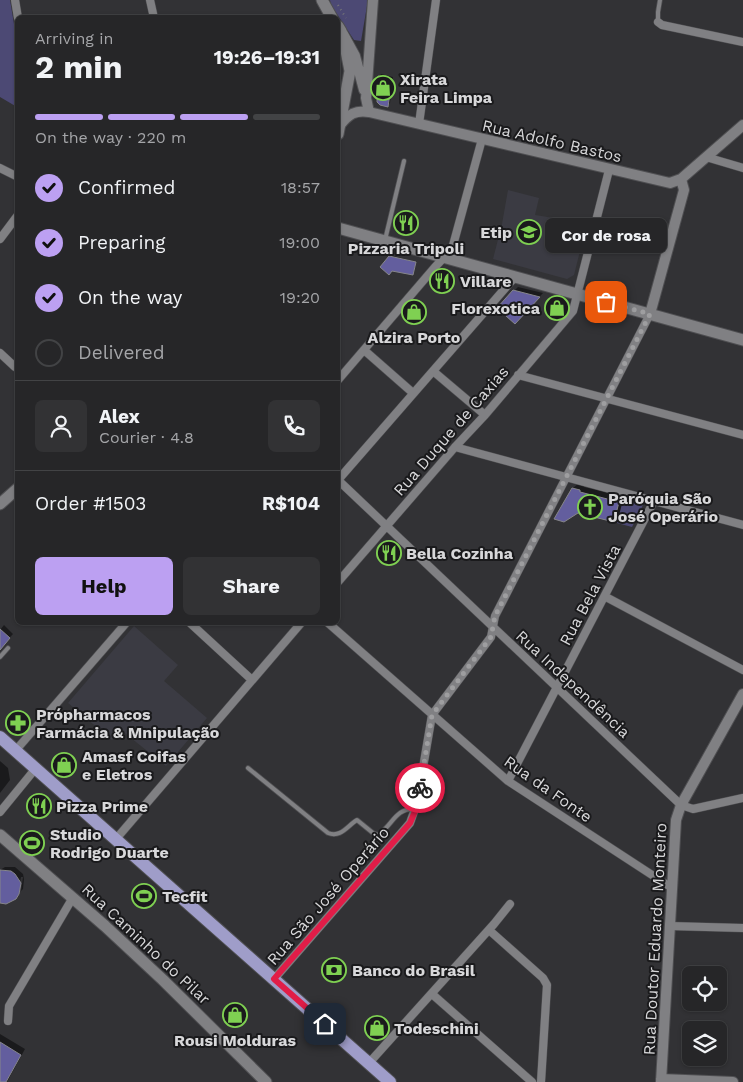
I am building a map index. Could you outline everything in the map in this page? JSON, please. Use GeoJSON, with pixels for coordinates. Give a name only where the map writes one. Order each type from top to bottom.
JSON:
{"type":"FeatureCollection","features":[{"type":"Feature","properties":{"kind":"main road"},"geometry":{"type":"LineString","coordinates":[[322,0],[330,15]]}},
{"type":"Feature","properties":{"kind":"main road"},"geometry":{"type":"LineString","coordinates":[[340,33],[350,71],[340,123]]}},
{"type":"Feature","properties":{"kind":"main road"},"geometry":{"type":"LineString","coordinates":[[340,230],[743,339]]}},
{"type":"Feature","properties":{"kind":"main road"},"geometry":{"type":"LineString","coordinates":[[0,504],[15,491]]}},
{"type":"Feature","properties":{"kind":"main road"},"geometry":{"type":"LineString","coordinates":[[0,737],[390,1082]]}},
{"type":"Feature","properties":{"kind":"main road","name":"Rua Caminho do Pilar"},"geometry":{"type":"LineString","coordinates":[[0,835],[105,926],[163,980],[266,1082]]}},
{"type":"Feature","properties":{"kind":"street"},"geometry":{"type":"LineString","coordinates":[[15,0],[18,15]]}},
{"type":"Feature","properties":{"kind":"street"},"geometry":{"type":"LineString","coordinates":[[150,0],[153,15]]}},
{"type":"Feature","properties":{"kind":"street"},"geometry":{"type":"LineString","coordinates":[[366,98],[373,0]]}},
{"type":"Feature","properties":{"kind":"street"},"geometry":{"type":"LineString","coordinates":[[419,124],[436,0]]}},
{"type":"Feature","properties":{"kind":"street"},"geometry":{"type":"LineString","coordinates":[[658,22],[662,25],[743,42]]}},
{"type":"Feature","properties":{"kind":"street"},"geometry":{"type":"LineString","coordinates":[[340,32],[355,56],[369,112]]}},
{"type":"Feature","properties":{"kind":"street","name":"Rua Adolfo Bastos"},"geometry":{"type":"LineString","coordinates":[[340,128],[347,116],[353,112],[369,112],[609,170],[670,183],[681,179]]}},
{"type":"Feature","properties":{"kind":"street"},"geometry":{"type":"LineString","coordinates":[[681,179],[743,125]]}},
{"type":"Feature","properties":{"kind":"street"},"geometry":{"type":"LineString","coordinates":[[340,378],[452,249],[482,140]]}},
{"type":"Feature","properties":{"kind":"street"},"geometry":{"type":"LineString","coordinates":[[706,157],[743,168]]}},
{"type":"Feature","properties":{"kind":"street"},"geometry":{"type":"LineString","coordinates":[[0,168],[15,176]]}},
{"type":"Feature","properties":{"kind":"street","name":"Rua Duque de Caxias"},"geometry":{"type":"LineString","coordinates":[[340,580],[573,311],[609,170]]}},
{"type":"Feature","properties":{"kind":"street","name":"Rua São José Operário"},"geometry":{"type":"LineString","coordinates":[[274,979],[410,823],[416,809],[432,715],[491,637],[495,616],[650,314],[684,190],[681,179]]}},
{"type":"Feature","properties":{"kind":"street"},"geometry":{"type":"LineString","coordinates":[[0,239],[15,219]]}},
{"type":"Feature","properties":{"kind":"street"},"geometry":{"type":"LineString","coordinates":[[340,478],[514,278]]}},
{"type":"Feature","properties":{"kind":"street"},"geometry":{"type":"LineString","coordinates":[[364,350],[413,393]]}},
{"type":"Feature","properties":{"kind":"street"},"geometry":{"type":"LineString","coordinates":[[0,353],[15,367]]}},
{"type":"Feature","properties":{"kind":"street"},"geometry":{"type":"LineString","coordinates":[[433,371],[484,415]]}},
{"type":"Feature","properties":{"kind":"street"},"geometry":{"type":"LineString","coordinates":[[518,375],[743,435]]}},
{"type":"Feature","properties":{"kind":"street"},"geometry":{"type":"LineString","coordinates":[[455,447],[743,525]]}},
{"type":"Feature","properties":{"kind":"street","name":"Rua Independência"},"geometry":{"type":"LineString","coordinates":[[340,482],[681,805]]}},
{"type":"Feature","properties":{"kind":"street","name":"Rua Bela Vista"},"geometry":{"type":"LineString","coordinates":[[508,781],[606,597],[654,502]]}},
{"type":"Feature","properties":{"kind":"street"},"geometry":{"type":"LineString","coordinates":[[606,597],[743,670]]}},
{"type":"Feature","properties":{"kind":"street"},"geometry":{"type":"LineString","coordinates":[[16,750],[124,625]]}},
{"type":"Feature","properties":{"kind":"street"},"geometry":{"type":"LineString","coordinates":[[192,625],[252,680]]}},
{"type":"Feature","properties":{"kind":"street"},"geometry":{"type":"LineString","coordinates":[[116,839],[299,625]]}},
{"type":"Feature","properties":{"kind":"street","name":"Rua da Fonte"},"geometry":{"type":"LineString","coordinates":[[329,625],[508,781],[672,888]]}},
{"type":"Feature","properties":{"kind":"street","name":"Rua Doutor Eduardo Monteiro"},"geometry":{"type":"LineString","coordinates":[[661,1081],[676,820],[681,805],[743,694]]}},
{"type":"Feature","properties":{"kind":"street"},"geometry":{"type":"LineString","coordinates":[[0,812],[36,768]]}},
{"type":"Feature","properties":{"kind":"street"},"geometry":{"type":"LineString","coordinates":[[681,805],[693,809],[743,798]]}},
{"type":"Feature","properties":{"kind":"street"},"geometry":{"type":"LineString","coordinates":[[8,1021],[9,1006],[72,898]]}},
{"type":"Feature","properties":{"kind":"street"},"geometry":{"type":"LineString","coordinates":[[369,1063],[489,930],[510,904]]}},
{"type":"Feature","properties":{"kind":"street"},"geometry":{"type":"LineString","coordinates":[[669,926],[743,928]]}},
{"type":"Feature","properties":{"kind":"street"},"geometry":{"type":"LineString","coordinates":[[489,930],[543,978],[547,985],[541,1082]]}},
{"type":"Feature","properties":{"kind":"street"},"geometry":{"type":"LineString","coordinates":[[432,994],[532,1082]]}},
{"type":"Feature","properties":{"kind":"street"},"geometry":{"type":"LineString","coordinates":[[661,1081],[732,1082]]}},
{"type":"Feature","properties":{"kind":"lane"},"geometry":{"type":"LineString","coordinates":[[658,22],[660,0]]}},
{"type":"Feature","properties":{"kind":"lane"},"geometry":{"type":"LineString","coordinates":[[385,242],[404,161]]}},
{"type":"Feature","properties":{"kind":"lane"},"geometry":{"type":"LineString","coordinates":[[0,657],[8,648]]}},
{"type":"Feature","properties":{"kind":"lane"},"geometry":{"type":"LineString","coordinates":[[248,768],[332,834],[343,832],[357,820],[373,834],[378,835],[401,811],[407,808],[416,809]]}},
{"type":"Feature","properties":{"kind":"shaded area"},"geometry":{"type":"Polygon","coordinates":[[[0,0],[10,0],[15,30],[15,106],[0,97],[0,0]]]}},
{"type":"Feature","properties":{"kind":"shaded area"},"geometry":{"type":"Polygon","coordinates":[[[330,0],[368,0],[361,41],[354,40],[340,19],[340,15],[338,15],[330,0]]]}},
{"type":"Feature","properties":{"kind":"shaded area","name":"Etip"},"geometry":{"type":"Polygon","coordinates":[[[508,190],[539,198],[535,215],[560,219],[555,240],[581,247],[574,275],[567,279],[493,259],[508,190]]]}},
{"type":"Feature","properties":{"kind":"shaded area"},"geometry":{"type":"Polygon","coordinates":[[[623,500],[643,505],[632,527],[617,523],[623,500]]]}},
{"type":"Feature","properties":{"kind":"shaded area"},"geometry":{"type":"Polygon","coordinates":[[[134,626],[178,665],[164,681],[207,718],[166,766],[121,730],[112,740],[68,703],[134,626]]]}},
{"type":"Feature","properties":{"kind":"building","name":"Xirata Feira Limpa"},"geometry":{"type":"Polygon","coordinates":[[[378,76],[392,79],[388,107],[377,102],[378,76]]]}},
{"type":"Feature","properties":{"kind":"building"},"geometry":{"type":"Polygon","coordinates":[[[389,256],[416,262],[413,275],[392,271],[389,275],[380,267],[389,256]]]}},
{"type":"Feature","properties":{"kind":"building"},"geometry":{"type":"Polygon","coordinates":[[[513,290],[540,297],[515,324],[497,308],[513,290]]]}},
{"type":"Feature","properties":{"kind":"building","name":"Paróquia São José Operário"},"geometry":{"type":"Polygon","coordinates":[[[572,488],[580,490],[580,492],[619,502],[614,522],[578,513],[564,522],[554,519],[572,488]]]}},
{"type":"Feature","properties":{"kind":"building"},"geometry":{"type":"Polygon","coordinates":[[[0,629],[10,638],[0,650],[0,629]]]}},
{"type":"Feature","properties":{"kind":"building"},"geometry":{"type":"Polygon","coordinates":[[[0,870],[11,871],[21,883],[16,899],[6,904],[0,903],[0,870]]]}},
{"type":"Feature","properties":{"kind":"building"},"geometry":{"type":"Polygon","coordinates":[[[0,1042],[21,1055],[6,1082],[0,1082],[0,1042]]]}},
{"type":"Feature","properties":{"kind":"way so far"},"geometry":{"type":"LineString","coordinates":[[420,788],[432,715],[491,637],[495,616],[650,314],[606,302]]}},
{"type":"Feature","properties":{"kind":"place","name":"Xirata Feira Limpa"},"geometry":{"type":"Point","coordinates":[383,88]}},
{"type":"Feature","properties":{"kind":"place","name":"Pizzaria Tripoli"},"geometry":{"type":"Point","coordinates":[406,223]}},
{"type":"Feature","properties":{"kind":"place","name":"Etip"},"geometry":{"type":"Point","coordinates":[529,232]}},
{"type":"Feature","properties":{"kind":"place","name":"Villare"},"geometry":{"type":"Point","coordinates":[442,281]}},
{"type":"Feature","properties":{"kind":"place","name":"Cor de rosa"},"geometry":{"type":"Point","coordinates":[606,302]}},
{"type":"Feature","properties":{"kind":"place","name":"Florexotica"},"geometry":{"type":"Point","coordinates":[557,308]}},
{"type":"Feature","properties":{"kind":"place","name":"Alzira Porto"},"geometry":{"type":"Point","coordinates":[414,312]}},
{"type":"Feature","properties":{"kind":"place","name":"Paróquia São José Operário"},"geometry":{"type":"Point","coordinates":[590,507]}},
{"type":"Feature","properties":{"kind":"place","name":"Bella Cozinha"},"geometry":{"type":"Point","coordinates":[389,553]}},
{"type":"Feature","properties":{"kind":"place","name":"Própharmacos Farmácia & Mnipulação"},"geometry":{"type":"Point","coordinates":[18,723]}},
{"type":"Feature","properties":{"kind":"place","name":"Amasf Coifas e Eletros"},"geometry":{"type":"Point","coordinates":[64,765]}},
{"type":"Feature","properties":{"kind":"place","name":"Pizza Prime"},"geometry":{"type":"Point","coordinates":[39,806]}},
{"type":"Feature","properties":{"kind":"place","name":"Studio Rodrigo Duarte"},"geometry":{"type":"Point","coordinates":[32,843]}},
{"type":"Feature","properties":{"kind":"place","name":"Tecfit"},"geometry":{"type":"Point","coordinates":[144,896]}},
{"type":"Feature","properties":{"kind":"place","name":"Banco do Brasil"},"geometry":{"type":"Point","coordinates":[334,970]}},
{"type":"Feature","properties":{"kind":"place","name":"Rousi Molduras"},"geometry":{"type":"Point","coordinates":[235,1015]}},
{"type":"Feature","properties":{"kind":"place","name":"Todeschini"},"geometry":{"type":"Point","coordinates":[377,1028]}},
{"type":"Feature","properties":{"kind":"route"},"geometry":{"type":"LineString","coordinates":[[325,1024],[274,979],[410,823],[416,809],[420,788]]}}]}
